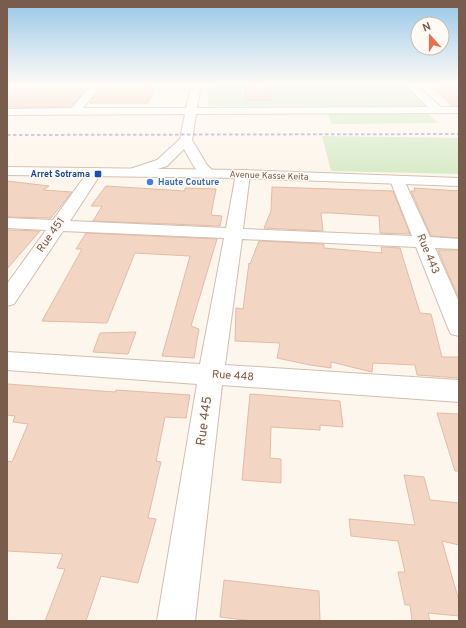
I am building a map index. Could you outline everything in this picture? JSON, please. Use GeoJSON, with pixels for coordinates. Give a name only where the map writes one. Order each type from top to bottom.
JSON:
{"type":"FeatureCollection","features":[{"type":"Feature","properties":{"kind":"street"},"geometry":{"type":"LineString","coordinates":[[135,172],[162,163],[186,140],[191,113]]}},
{"type":"Feature","properties":{"kind":"street"},"geometry":{"type":"LineString","coordinates":[[186,140],[201,167],[209,174]]}},
{"type":"Feature","properties":{"kind":"street","name":"Avenue Kasse Keita"},"geometry":{"type":"LineString","coordinates":[[7,171],[243,174],[459,182]]}},
{"type":"Feature","properties":{"kind":"street","name":"Rue 451"},"geometry":{"type":"LineString","coordinates":[[7,299],[95,172]]}},
{"type":"Feature","properties":{"kind":"street","name":"Rue 445"},"geometry":{"type":"LineString","coordinates":[[176,621],[211,375],[243,174]]}},
{"type":"Feature","properties":{"kind":"street","name":"Rue 443"},"geometry":{"type":"LineString","coordinates":[[397,180],[459,328]]}},
{"type":"Feature","properties":{"kind":"street"},"geometry":{"type":"LineString","coordinates":[[7,223],[459,244]]}},
{"type":"Feature","properties":{"kind":"street","name":"Rue 448"},"geometry":{"type":"LineString","coordinates":[[7,361],[459,391]]}},
{"type":"Feature","properties":{"kind":"green space"},"geometry":{"type":"Polygon","coordinates":[[[328,113],[427,113],[438,123],[332,124],[328,113]]]}},
{"type":"Feature","properties":{"kind":"green space"},"geometry":{"type":"Polygon","coordinates":[[[322,136],[459,138],[459,174],[331,171],[322,136]]]}},
{"type":"Feature","properties":{"kind":"building"},"geometry":{"type":"Polygon","coordinates":[[[7,181],[49,186],[43,190],[72,192],[51,218],[7,217],[7,181]]]}},
{"type":"Feature","properties":{"kind":"building"},"geometry":{"type":"Polygon","coordinates":[[[106,186],[185,191],[185,188],[216,189],[211,215],[222,216],[220,226],[93,221],[102,206],[91,206],[106,186]]]}},
{"type":"Feature","properties":{"kind":"building"},"geometry":{"type":"Polygon","coordinates":[[[272,187],[393,191],[410,234],[380,233],[379,216],[332,213],[321,213],[323,231],[264,228],[271,211],[272,187]]]}},
{"type":"Feature","properties":{"kind":"building"},"geometry":{"type":"Polygon","coordinates":[[[414,188],[459,191],[459,238],[431,236],[411,191],[415,191],[414,188]]]}},
{"type":"Feature","properties":{"kind":"building"},"geometry":{"type":"Polygon","coordinates":[[[7,230],[40,231],[7,269],[7,230]]]}},
{"type":"Feature","properties":{"kind":"building"},"geometry":{"type":"Polygon","coordinates":[[[86,233],[217,239],[191,326],[199,329],[194,358],[162,356],[190,256],[135,253],[107,323],[42,321],[82,249],[76,249],[86,233]]]}},
{"type":"Feature","properties":{"kind":"building"},"geometry":{"type":"Polygon","coordinates":[[[259,241],[324,244],[324,248],[382,253],[381,247],[400,248],[420,313],[431,314],[442,357],[459,357],[459,378],[417,375],[415,365],[373,363],[372,372],[331,362],[331,368],[310,365],[277,358],[280,343],[235,341],[236,308],[243,309],[249,263],[250,264],[259,241]]]}},
{"type":"Feature","properties":{"kind":"building"},"geometry":{"type":"Polygon","coordinates":[[[438,250],[459,250],[459,298],[449,276],[438,250]]]}},
{"type":"Feature","properties":{"kind":"building"},"geometry":{"type":"Polygon","coordinates":[[[136,332],[128,354],[93,352],[100,333],[136,332]]]}},
{"type":"Feature","properties":{"kind":"building"},"geometry":{"type":"Polygon","coordinates":[[[7,384],[115,392],[116,390],[190,395],[186,418],[165,417],[156,461],[161,462],[148,518],[156,519],[138,583],[101,576],[86,621],[45,621],[65,569],[57,568],[63,554],[7,551],[7,461],[12,462],[28,424],[13,422],[15,416],[7,415],[7,384]]]}},
{"type":"Feature","properties":{"kind":"building"},"geometry":{"type":"Polygon","coordinates":[[[250,394],[340,401],[343,427],[320,425],[320,430],[271,427],[270,458],[281,459],[281,483],[242,480],[250,394]]]}},
{"type":"Feature","properties":{"kind":"building"},"geometry":{"type":"Polygon","coordinates":[[[437,413],[459,414],[459,471],[455,471],[437,413]]]}},
{"type":"Feature","properties":{"kind":"building"},"geometry":{"type":"Polygon","coordinates":[[[404,475],[424,477],[430,500],[459,503],[459,545],[442,541],[459,601],[459,616],[428,613],[430,621],[412,621],[410,605],[405,605],[398,572],[405,572],[398,541],[351,536],[349,519],[415,525],[404,475]]]}},
{"type":"Feature","properties":{"kind":"building"},"geometry":{"type":"Polygon","coordinates":[[[224,580],[319,591],[320,621],[253,621],[220,617],[224,580]]]}},
{"type":"Feature","properties":{"kind":"railway"},"geometry":{"type":"LineString","coordinates":[[7,135],[459,134]]}},
{"type":"Feature","properties":{"kind":"place","name":"Arret Sotrama"},"geometry":{"type":"Point","coordinates":[98,174]}},
{"type":"Feature","properties":{"kind":"place","name":"Haute Couture"},"geometry":{"type":"Point","coordinates":[150,182]}}]}
